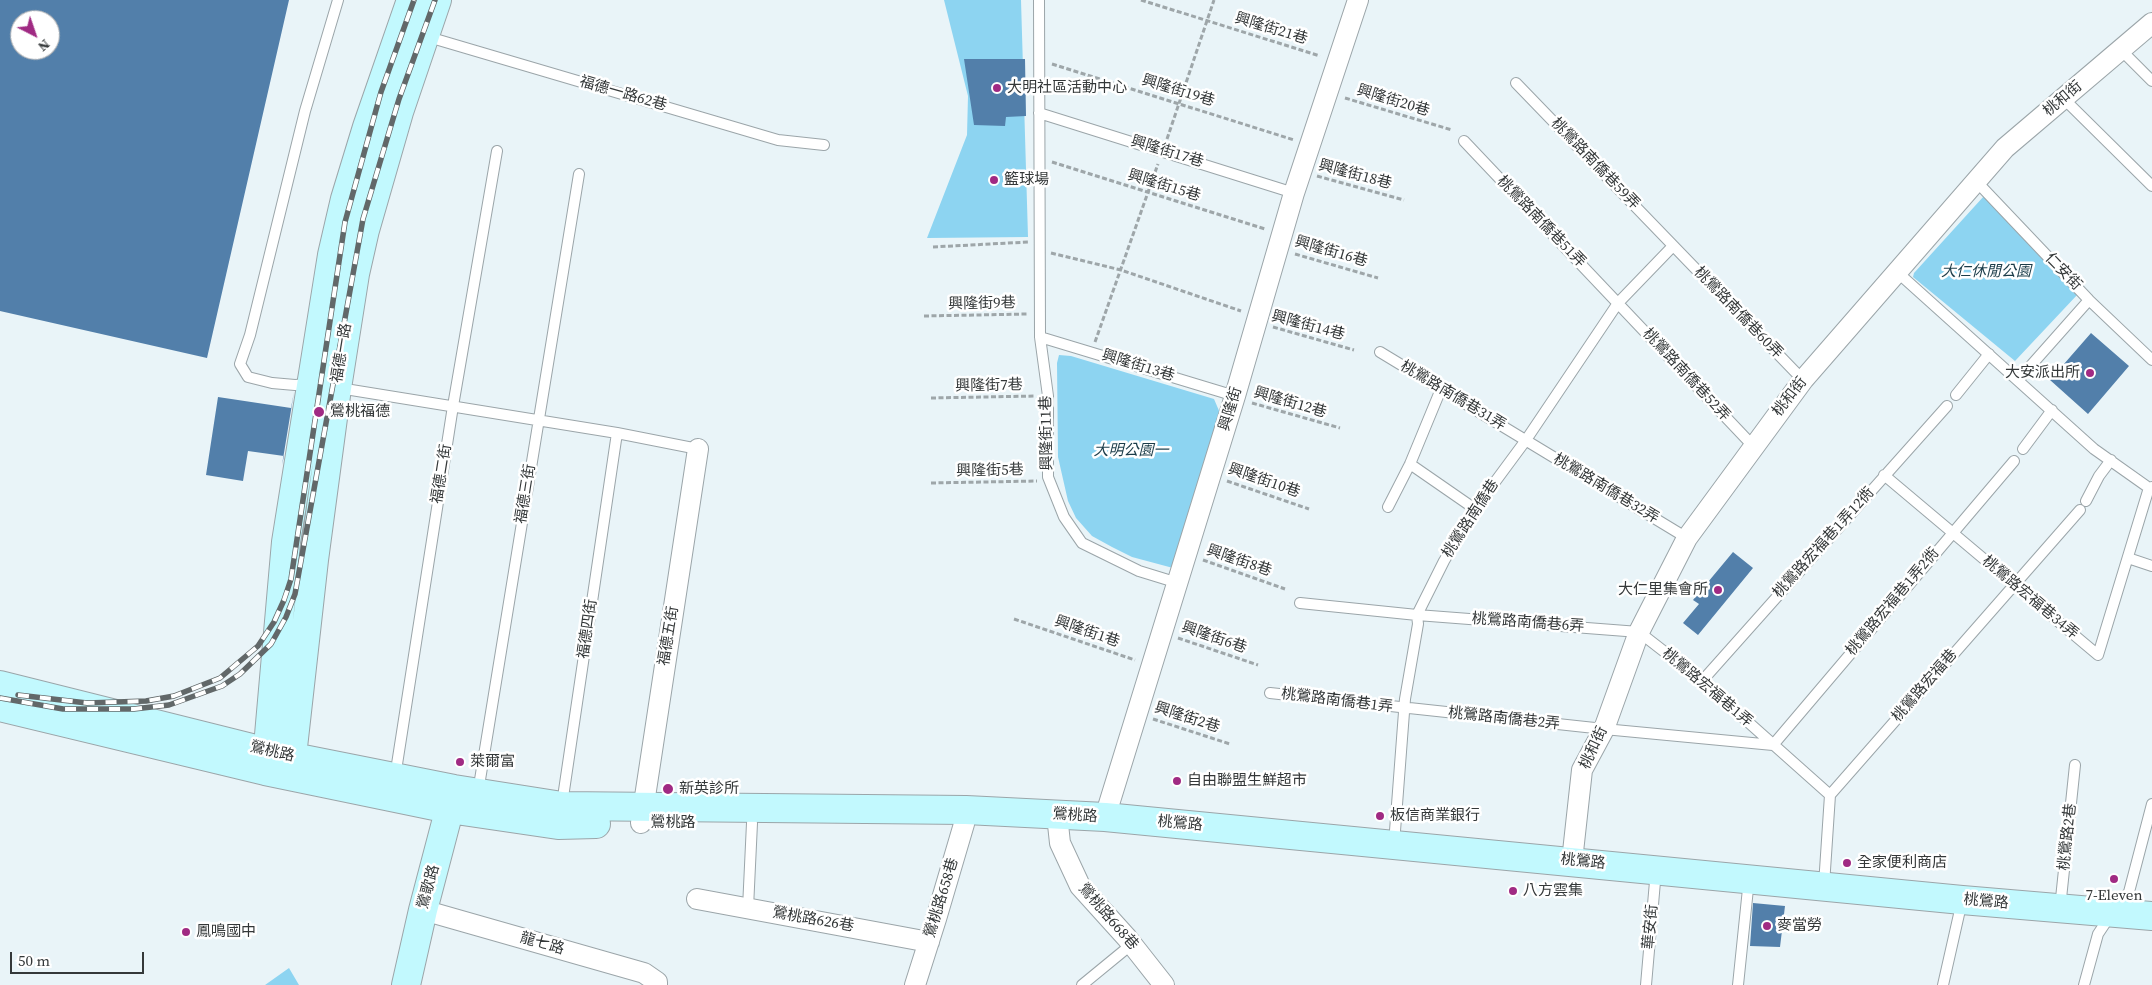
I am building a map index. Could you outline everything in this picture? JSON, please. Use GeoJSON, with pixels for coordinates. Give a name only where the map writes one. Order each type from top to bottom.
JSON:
{"type":"FeatureCollection","features":[{"type":"Feature","properties":{"kind":"main road","name":"福德一路"},"geometry":{"type":"LineString","coordinates":[[279,764],[314,560],[332,255],[345,199],[395,42],[411,0]]}},
{"type":"Feature","properties":{"kind":"main road","name":"福德一路"},"geometry":{"type":"LineString","coordinates":[[324,386],[355,274],[365,230],[399,112],[437,0]]}},
{"type":"Feature","properties":{"kind":"main road","name":"鶯桃路"},"geometry":{"type":"LineString","coordinates":[[3,702],[393,788],[464,801],[560,815],[965,817],[1057,823],[1080,833],[1105,817]]}},
{"type":"Feature","properties":{"kind":"main road","name":"鶯歌路"},"geometry":{"type":"LineString","coordinates":[[406,985],[423,910],[464,801]]}},
{"type":"Feature","properties":{"kind":"main road","name":"鶯桃路"},"geometry":{"type":"LineString","coordinates":[[642,814],[752,823],[965,817]]}},
{"type":"Feature","properties":{"kind":"main road","name":"桃鶯路"},"geometry":{"type":"LineString","coordinates":[[1105,817],[1962,900],[2152,916]]}},
{"type":"Feature","properties":{"kind":"street","name":"興隆街"},"geometry":{"type":"LineString","coordinates":[[1105,817],[1235,397],[1294,193],[1358,0]]}},
{"type":"Feature","properties":{"kind":"street","name":"桃和街"},"geometry":{"type":"LineString","coordinates":[[1572,861],[1582,770],[1604,729],[1639,632],[1686,538],[1803,380],[2005,148],[2152,23]]}},
{"type":"Feature","properties":{"kind":"street","name":"福德五街"},"geometry":{"type":"LineString","coordinates":[[642,814],[698,449]]}},
{"type":"Feature","properties":{"kind":"street","name":"鶯桃路658巷"},"geometry":{"type":"LineString","coordinates":[[915,985],[965,817]]}},
{"type":"Feature","properties":{"kind":"street","name":"鶯桃路668巷"},"geometry":{"type":"LineString","coordinates":[[1057,823],[1060,843],[1080,886],[1132,944],[1164,985]]}},
{"type":"Feature","properties":{"kind":"street","name":"鶯桃路626巷"},"geometry":{"type":"LineString","coordinates":[[697,899],[929,942]]}},
{"type":"Feature","properties":{"kind":"street","name":"龍七路"},"geometry":{"type":"LineString","coordinates":[[423,910],[644,973],[657,982],[657,985]]}},
{"type":"Feature","properties":{"kind":"lane"},"geometry":{"type":"LineString","coordinates":[[338,0],[305,111],[250,335],[240,364],[248,378],[272,383],[324,386],[452,406],[617,433],[698,449]]}},
{"type":"Feature","properties":{"kind":"lane","name":"興隆街11巷"},"geometry":{"type":"LineString","coordinates":[[1039,0],[1038,245],[1040,337],[1048,396],[1048,476],[1064,517],[1082,543],[1139,571],[1178,583]]}},
{"type":"Feature","properties":{"kind":"lane","name":"福德一路62巷"},"geometry":{"type":"LineString","coordinates":[[424,36],[778,140],[824,145]]}},
{"type":"Feature","properties":{"kind":"lane"},"geometry":{"type":"LineString","coordinates":[[2122,50],[2152,81]]}},
{"type":"Feature","properties":{"kind":"lane","name":"桃鶯路南僑巷59弄"},"geometry":{"type":"LineString","coordinates":[[1516,83],[1673,246]]}},
{"type":"Feature","properties":{"kind":"lane"},"geometry":{"type":"LineString","coordinates":[[2063,98],[2152,186]]}},
{"type":"Feature","properties":{"kind":"lane","name":"興隆街17巷"},"geometry":{"type":"LineString","coordinates":[[1039,113],[1294,193]]}},
{"type":"Feature","properties":{"kind":"lane","name":"桃鶯路南僑巷51弄"},"geometry":{"type":"LineString","coordinates":[[1464,141],[1618,303]]}},
{"type":"Feature","properties":{"kind":"lane","name":"福德二街"},"geometry":{"type":"LineString","coordinates":[[393,788],[452,406],[497,151]]}},
{"type":"Feature","properties":{"kind":"lane","name":"福德三街"},"geometry":{"type":"LineString","coordinates":[[464,801],[537,420],[578,174]]}},
{"type":"Feature","properties":{"kind":"lane","name":"仁安街"},"geometry":{"type":"LineString","coordinates":[[1976,181],[2089,300],[2152,360]]}},
{"type":"Feature","properties":{"kind":"lane","name":"桃鶯路南僑巷"},"geometry":{"type":"LineString","coordinates":[[1394,844],[1404,709],[1418,624],[1417,615],[1444,561],[1475,509],[1526,440],[1618,303],[1673,246]]}},
{"type":"Feature","properties":{"kind":"lane","name":"桃鶯路南僑巷60弄"},"geometry":{"type":"LineString","coordinates":[[1673,246],[1803,380]]}},
{"type":"Feature","properties":{"kind":"lane"},"geometry":{"type":"LineString","coordinates":[[1896,271],[2094,449],[2152,489],[2148,491],[2128,558],[2152,566]]}},
{"type":"Feature","properties":{"kind":"lane"},"geometry":{"type":"LineString","coordinates":[[2018,380],[2089,300]]}},
{"type":"Feature","properties":{"kind":"lane","name":"桃鶯路南僑巷52弄"},"geometry":{"type":"LineString","coordinates":[[1618,303],[1754,447]]}},
{"type":"Feature","properties":{"kind":"lane","name":"興隆街13巷"},"geometry":{"type":"LineString","coordinates":[[1040,337],[1235,397]]}},
{"type":"Feature","properties":{"kind":"lane","name":"桃鶯路南僑巷31弄"},"geometry":{"type":"LineString","coordinates":[[1380,352],[1526,440]]}},
{"type":"Feature","properties":{"kind":"lane"},"geometry":{"type":"LineString","coordinates":[[1956,395],[1989,354]]}},
{"type":"Feature","properties":{"kind":"lane"},"geometry":{"type":"LineString","coordinates":[[1388,507],[1410,464],[1441,389]]}},
{"type":"Feature","properties":{"kind":"lane","name":"桃鶯路宏福巷1弄12衖"},"geometry":{"type":"LineString","coordinates":[[1702,681],[1947,406]]}},
{"type":"Feature","properties":{"kind":"lane"},"geometry":{"type":"LineString","coordinates":[[2023,450],[2052,410]]}},
{"type":"Feature","properties":{"kind":"lane","name":"福德四街"},"geometry":{"type":"LineString","coordinates":[[560,815],[617,433]]}},
{"type":"Feature","properties":{"kind":"lane","name":"桃鶯路南僑巷32弄"},"geometry":{"type":"LineString","coordinates":[[1526,440],[1686,538]]}},
{"type":"Feature","properties":{"kind":"lane"},"geometry":{"type":"LineString","coordinates":[[2086,501],[2099,476],[2111,460]]}},
{"type":"Feature","properties":{"kind":"lane","name":"桃鶯路宏福巷1弄2衖"},"geometry":{"type":"LineString","coordinates":[[1774,744],[2014,461]]}},
{"type":"Feature","properties":{"kind":"lane"},"geometry":{"type":"LineString","coordinates":[[1410,464],[1475,509]]}},
{"type":"Feature","properties":{"kind":"lane","name":"桃鶯路宏福巷34弄"},"geometry":{"type":"LineString","coordinates":[[1884,475],[2098,655],[2128,558]]}},
{"type":"Feature","properties":{"kind":"lane","name":"桃鶯路宏福巷"},"geometry":{"type":"LineString","coordinates":[[1830,795],[2080,510]]}},
{"type":"Feature","properties":{"kind":"lane","name":"桃鶯路南僑巷6弄"},"geometry":{"type":"LineString","coordinates":[[1300,603],[1417,615],[1639,632]]}},
{"type":"Feature","properties":{"kind":"lane","name":"桃鶯路宏福巷1弄"},"geometry":{"type":"LineString","coordinates":[[1639,632],[1702,681],[1830,795]]}},
{"type":"Feature","properties":{"kind":"lane","name":"桃鶯路南僑巷1弄"},"geometry":{"type":"LineString","coordinates":[[1270,694],[1404,709]]}},
{"type":"Feature","properties":{"kind":"lane","name":"桃鶯路南僑巷2弄"},"geometry":{"type":"LineString","coordinates":[[1404,709],[1604,729]]}},
{"type":"Feature","properties":{"kind":"lane","name":"桃鶯路宏福巷1弄"},"geometry":{"type":"LineString","coordinates":[[1604,729],[1774,744]]}},
{"type":"Feature","properties":{"kind":"lane","name":"桃鶯路2巷"},"geometry":{"type":"LineString","coordinates":[[2060,909],[2075,765]]}},
{"type":"Feature","properties":{"kind":"lane"},"geometry":{"type":"LineString","coordinates":[[1824,886],[1830,795]]}},
{"type":"Feature","properties":{"kind":"lane"},"geometry":{"type":"LineString","coordinates":[[2084,985],[2098,934],[2129,892],[2152,804]]}},
{"type":"Feature","properties":{"kind":"lane"},"geometry":{"type":"LineString","coordinates":[[748,908],[752,823]]}},
{"type":"Feature","properties":{"kind":"lane","name":"華安街"},"geometry":{"type":"LineString","coordinates":[[1646,985],[1656,869]]}},
{"type":"Feature","properties":{"kind":"lane"},"geometry":{"type":"LineString","coordinates":[[1738,985],[1749,878]]}},
{"type":"Feature","properties":{"kind":"lane"},"geometry":{"type":"LineString","coordinates":[[1943,985],[1962,900]]}},
{"type":"Feature","properties":{"kind":"lane"},"geometry":{"type":"LineString","coordinates":[[1082,985],[1132,944]]}},
{"type":"Feature","properties":{"kind":"path","name":"興隆街21巷"},"geometry":{"type":"LineString","coordinates":[[1141,0],[1338,61]]}},
{"type":"Feature","properties":{"kind":"path"},"geometry":{"type":"LineString","coordinates":[[1092,352],[1214,0]]}},
{"type":"Feature","properties":{"kind":"path","name":"興隆街19巷"},"geometry":{"type":"LineString","coordinates":[[1039,60],[1310,145]]}},
{"type":"Feature","properties":{"kind":"path","name":"興隆街20巷"},"geometry":{"type":"LineString","coordinates":[[1327,93],[1452,130]]}},
{"type":"Feature","properties":{"kind":"path","name":"興隆街15巷"},"geometry":{"type":"LineString","coordinates":[[1039,158],[1148,193],[1280,241]]}},
{"type":"Feature","properties":{"kind":"path","name":"興隆街18巷"},"geometry":{"type":"LineString","coordinates":[[1301,172],[1404,200]]}},
{"type":"Feature","properties":{"kind":"path","name":"興隆街16巷"},"geometry":{"type":"LineString","coordinates":[[1280,241],[1378,278]]}},
{"type":"Feature","properties":{"kind":"path"},"geometry":{"type":"LineString","coordinates":[[933,247],[1038,245],[1121,270],[1258,320]]}},
{"type":"Feature","properties":{"kind":"path","name":"興隆街9巷"},"geometry":{"type":"LineString","coordinates":[[924,316],[1040,314]]}},
{"type":"Feature","properties":{"kind":"path","name":"興隆街14巷"},"geometry":{"type":"LineString","coordinates":[[1258,320],[1354,350]]}},
{"type":"Feature","properties":{"kind":"path","name":"興隆街7巷"},"geometry":{"type":"LineString","coordinates":[[931,398],[1048,396]]}},
{"type":"Feature","properties":{"kind":"path","name":"興隆街12巷"},"geometry":{"type":"LineString","coordinates":[[1235,397],[1340,428]]}},
{"type":"Feature","properties":{"kind":"path","name":"興隆街10巷"},"geometry":{"type":"LineString","coordinates":[[1211,475],[1309,509]]}},
{"type":"Feature","properties":{"kind":"path","name":"興隆街5巷"},"geometry":{"type":"LineString","coordinates":[[931,483],[1050,481]]}},
{"type":"Feature","properties":{"kind":"path","name":"興隆街8巷"},"geometry":{"type":"LineString","coordinates":[[1186,554],[1285,588]]}},
{"type":"Feature","properties":{"kind":"path","name":"興隆街1巷"},"geometry":{"type":"LineString","coordinates":[[1014,619],[1152,666]]}},
{"type":"Feature","properties":{"kind":"path","name":"興隆街6巷"},"geometry":{"type":"LineString","coordinates":[[1162,632],[1258,665]]}},
{"type":"Feature","properties":{"kind":"path","name":"興隆街2巷"},"geometry":{"type":"LineString","coordinates":[[1137,714],[1230,744]]}},
{"type":"Feature","properties":{"kind":"green space"},"geometry":{"type":"Polygon","coordinates":[[[944,0],[1021,0],[1028,237],[927,238],[967,135],[968,96],[944,0]]]}},
{"type":"Feature","properties":{"kind":"green space","name":"大仁休閒公園"},"geometry":{"type":"Polygon","coordinates":[[[1984,196],[2078,294],[2015,361],[1913,277],[1914,273],[1984,196]]]}},
{"type":"Feature","properties":{"kind":"green space","name":"大明公園一"},"geometry":{"type":"Polygon","coordinates":[[[1059,355],[1071,356],[1214,399],[1220,413],[1173,568],[1132,557],[1112,547],[1092,536],[1076,518],[1068,501],[1058,457],[1057,363],[1059,355]]]}},
{"type":"Feature","properties":{"kind":"green space"},"geometry":{"type":"Polygon","coordinates":[[[289,968],[299,985],[265,985],[289,968]]]}},
{"type":"Feature","properties":{"kind":"building"},"geometry":{"type":"Polygon","coordinates":[[[0,0],[289,0],[207,358],[0,311],[0,0]]]}},
{"type":"Feature","properties":{"kind":"building","name":"大明社區活動中心"},"geometry":{"type":"Polygon","coordinates":[[[964,59],[1025,59],[1026,116],[1006,117],[1005,126],[974,125],[964,59]]]}},
{"type":"Feature","properties":{"kind":"building","name":"大安派出所"},"geometry":{"type":"Polygon","coordinates":[[[2091,333],[2129,366],[2088,414],[2050,380],[2091,333]]]}},
{"type":"Feature","properties":{"kind":"building"},"geometry":{"type":"Polygon","coordinates":[[[294,392],[283,456],[248,451],[243,481],[206,475],[218,397],[291,408],[294,392]]]}},
{"type":"Feature","properties":{"kind":"building","name":"大仁里集會所"},"geometry":{"type":"Polygon","coordinates":[[[1733,552],[1753,568],[1698,635],[1683,623],[1699,604],[1693,600],[1733,552]]]}},
{"type":"Feature","properties":{"kind":"building","name":"麥當勞"},"geometry":{"type":"Polygon","coordinates":[[[1753,903],[1785,906],[1780,947],[1750,946],[1753,903]]]}},
{"type":"Feature","properties":{"kind":"railway"},"geometry":{"type":"LineString","coordinates":[[18,695],[87,703],[146,701],[174,696],[220,678],[258,646],[274,622],[291,579],[345,222],[381,92],[414,0]]}},
{"type":"Feature","properties":{"kind":"railway"},"geometry":{"type":"LineString","coordinates":[[0,698],[63,709],[134,709],[169,705],[222,686],[240,674],[271,644],[286,617],[295,594],[363,219],[399,99],[435,0]]}},
{"type":"Feature","properties":{"kind":"place","name":"大明社區活動中心"},"geometry":{"type":"Point","coordinates":[997,88]}},
{"type":"Feature","properties":{"kind":"place","name":"籃球場"},"geometry":{"type":"Point","coordinates":[994,180]}},
{"type":"Feature","properties":{"kind":"place","name":"大安派出所"},"geometry":{"type":"Point","coordinates":[2090,373]}},
{"type":"Feature","properties":{"kind":"place","name":"鶯桃福德"},"geometry":{"type":"Point","coordinates":[319,412]}},
{"type":"Feature","properties":{"kind":"place","name":"大仁里集會所"},"geometry":{"type":"Point","coordinates":[1718,590]}},
{"type":"Feature","properties":{"kind":"place","name":"萊爾富"},"geometry":{"type":"Point","coordinates":[460,762]}},
{"type":"Feature","properties":{"kind":"place","name":"自由聯盟生鮮超市"},"geometry":{"type":"Point","coordinates":[1177,781]}},
{"type":"Feature","properties":{"kind":"place","name":"新英診所"},"geometry":{"type":"Point","coordinates":[668,789]}},
{"type":"Feature","properties":{"kind":"place","name":"板信商業銀行"},"geometry":{"type":"Point","coordinates":[1380,816]}},
{"type":"Feature","properties":{"kind":"place","name":"全家便利商店"},"geometry":{"type":"Point","coordinates":[1847,863]}},
{"type":"Feature","properties":{"kind":"place","name":"7-Eleven"},"geometry":{"type":"Point","coordinates":[2114,879]}},
{"type":"Feature","properties":{"kind":"place","name":"八方雲集"},"geometry":{"type":"Point","coordinates":[1513,891]}},
{"type":"Feature","properties":{"kind":"place","name":"麥當勞"},"geometry":{"type":"Point","coordinates":[1767,926]}},
{"type":"Feature","properties":{"kind":"place","name":"鳳鳴國中"},"geometry":{"type":"Point","coordinates":[186,932]}}]}
